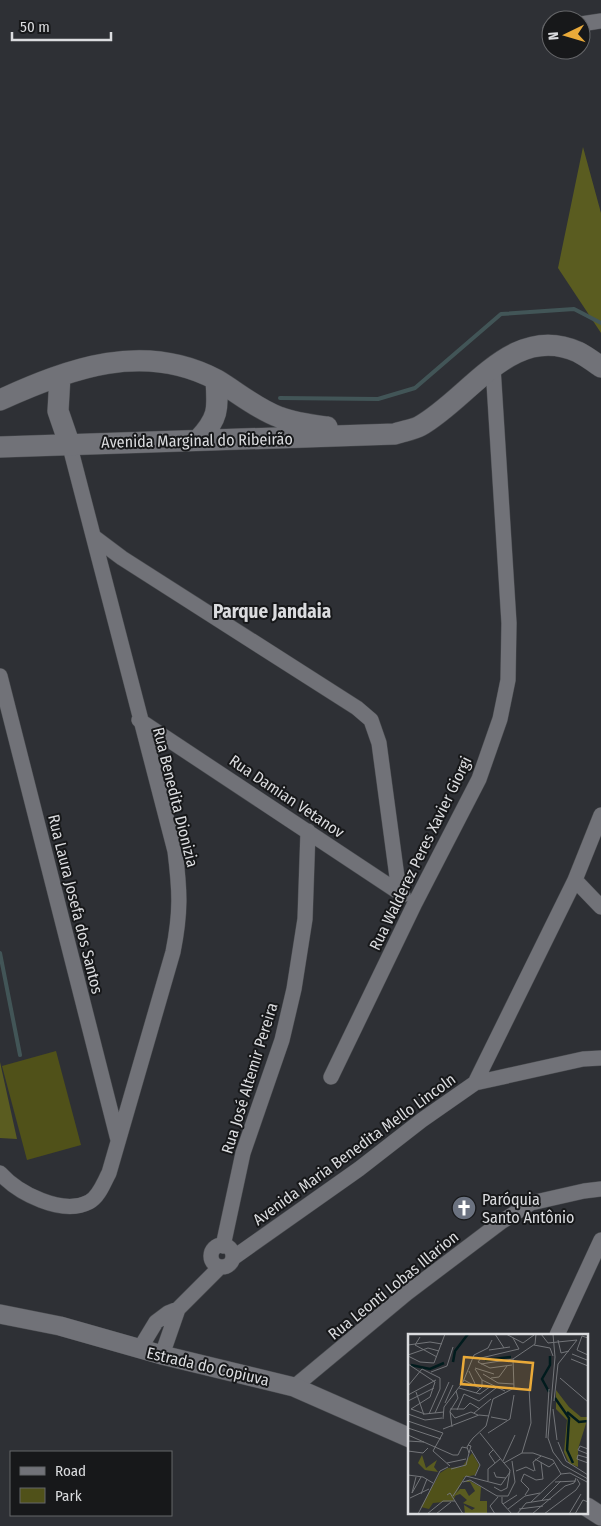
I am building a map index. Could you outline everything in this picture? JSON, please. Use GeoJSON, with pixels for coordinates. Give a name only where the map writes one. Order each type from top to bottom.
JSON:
{"type":"FeatureCollection","features":[{"type":"Feature","properties":{"kind":"main road","name":"Avenida Marginal do Ribeirão"},"geometry":{"type":"LineString","coordinates":[[0,446],[30,447],[69,443],[394,434],[419,427],[449,406],[493,367],[520,350],[537,345],[562,346],[579,352],[601,367]]}},
{"type":"Feature","properties":{"kind":"main road","name":"Avenida Marginal do Ribeirão"},"geometry":{"type":"LineString","coordinates":[[0,400],[90,365],[138,359],[184,365],[216,380],[278,417],[310,425],[394,434]]}},
{"type":"Feature","properties":{"kind":"main road"},"geometry":{"type":"LineString","coordinates":[[60,376],[58,411],[69,443]]}},
{"type":"Feature","properties":{"kind":"main road"},"geometry":{"type":"LineString","coordinates":[[198,440],[209,429],[218,412],[216,380]]}},
{"type":"Feature","properties":{"kind":"street","name":"Rua Walderez Peres Xavier Giorgi"},"geometry":{"type":"LineString","coordinates":[[331,1077],[415,903],[479,779],[500,720],[508,680],[509,623],[493,367]]}},
{"type":"Feature","properties":{"kind":"street","name":"Rua Benedita Dionizia"},"geometry":{"type":"LineString","coordinates":[[0,1173],[6,1180],[47,1204],[72,1205],[88,1202],[96,1195],[109,1173],[173,952],[180,916],[179,883],[175,851],[139,720],[69,443]]}},
{"type":"Feature","properties":{"kind":"street"},"geometry":{"type":"LineString","coordinates":[[94,537],[122,558],[358,708],[371,720],[379,744],[399,892]]}},
{"type":"Feature","properties":{"kind":"street","name":"Rua Laura Josefa dos Santos"},"geometry":{"type":"LineString","coordinates":[[0,676],[118,1140]]}},
{"type":"Feature","properties":{"kind":"street","name":"Rua Damian Vetanov"},"geometry":{"type":"LineString","coordinates":[[139,720],[415,903]]}},
{"type":"Feature","properties":{"kind":"street","name":"Avenida Maria Benedita Mello Lincoln"},"geometry":{"type":"LineString","coordinates":[[233,1258],[359,1169],[422,1120],[475,1083],[575,880],[601,815]]}},
{"type":"Feature","properties":{"kind":"street","name":"Rua José Altemir Pereira"},"geometry":{"type":"LineString","coordinates":[[223,1246],[243,1153],[282,1040],[294,989],[305,919],[308,831]]}},
{"type":"Feature","properties":{"kind":"street"},"geometry":{"type":"LineString","coordinates":[[575,880],[601,907]]}},
{"type":"Feature","properties":{"kind":"street"},"geometry":{"type":"LineString","coordinates":[[475,1083],[583,1059],[601,1058]]}},
{"type":"Feature","properties":{"kind":"street","name":"Rua Leonti Lobas Illarion"},"geometry":{"type":"LineString","coordinates":[[294,1387],[407,1293],[501,1222],[531,1203],[601,1189]]}},
{"type":"Feature","properties":{"kind":"street"},"geometry":{"type":"LineString","coordinates":[[557,1334],[601,1240]]}},
{"type":"Feature","properties":{"kind":"street"},"geometry":{"type":"LineString","coordinates":[[140,1350],[156,1322],[168,1313],[178,1309],[220,1267],[230,1264],[233,1258],[232,1251],[223,1246],[213,1250],[211,1257],[214,1264],[220,1267]]}},
{"type":"Feature","properties":{"kind":"street"},"geometry":{"type":"LineString","coordinates":[[162,1356],[178,1309]]}},
{"type":"Feature","properties":{"kind":"street","name":"Estrada do Copiuva"},"geometry":{"type":"LineString","coordinates":[[0,1314],[60,1326],[162,1356],[294,1387],[408,1437]]}},
{"type":"Feature","properties":{"kind":"street"},"geometry":{"type":"LineString","coordinates":[[588,1508],[601,1516]]}},
{"type":"Feature","properties":{"kind":"green space"},"geometry":{"type":"Polygon","coordinates":[[[56,1051],[81,1145],[27,1160],[2,1066],[56,1051]]]}},
{"type":"Feature","properties":{"kind":"shaded area"},"geometry":{"type":"Polygon","coordinates":[[[583,147],[601,213],[601,333],[558,268],[583,147]]]}},
{"type":"Feature","properties":{"kind":"shaded area"},"geometry":{"type":"Polygon","coordinates":[[[0,1062],[17,1139],[0,1138],[0,1062]]]}},
{"type":"Feature","properties":{"kind":"waterway"},"geometry":{"type":"LineString","coordinates":[[280,398],[378,399],[415,388],[501,314],[574,309],[601,323]]}},
{"type":"Feature","properties":{"kind":"waterway"},"geometry":{"type":"LineString","coordinates":[[0,953],[20,1055]]}},
{"type":"Feature","properties":{"kind":"place","name":"Paróquia Santo Antônio"},"geometry":{"type":"Point","coordinates":[464,1208]}},
{"type":"Feature","properties":{"kind":"district","name":"Parque Jandaia"},"geometry":{"type":"Point","coordinates":[272,611]}}]}
